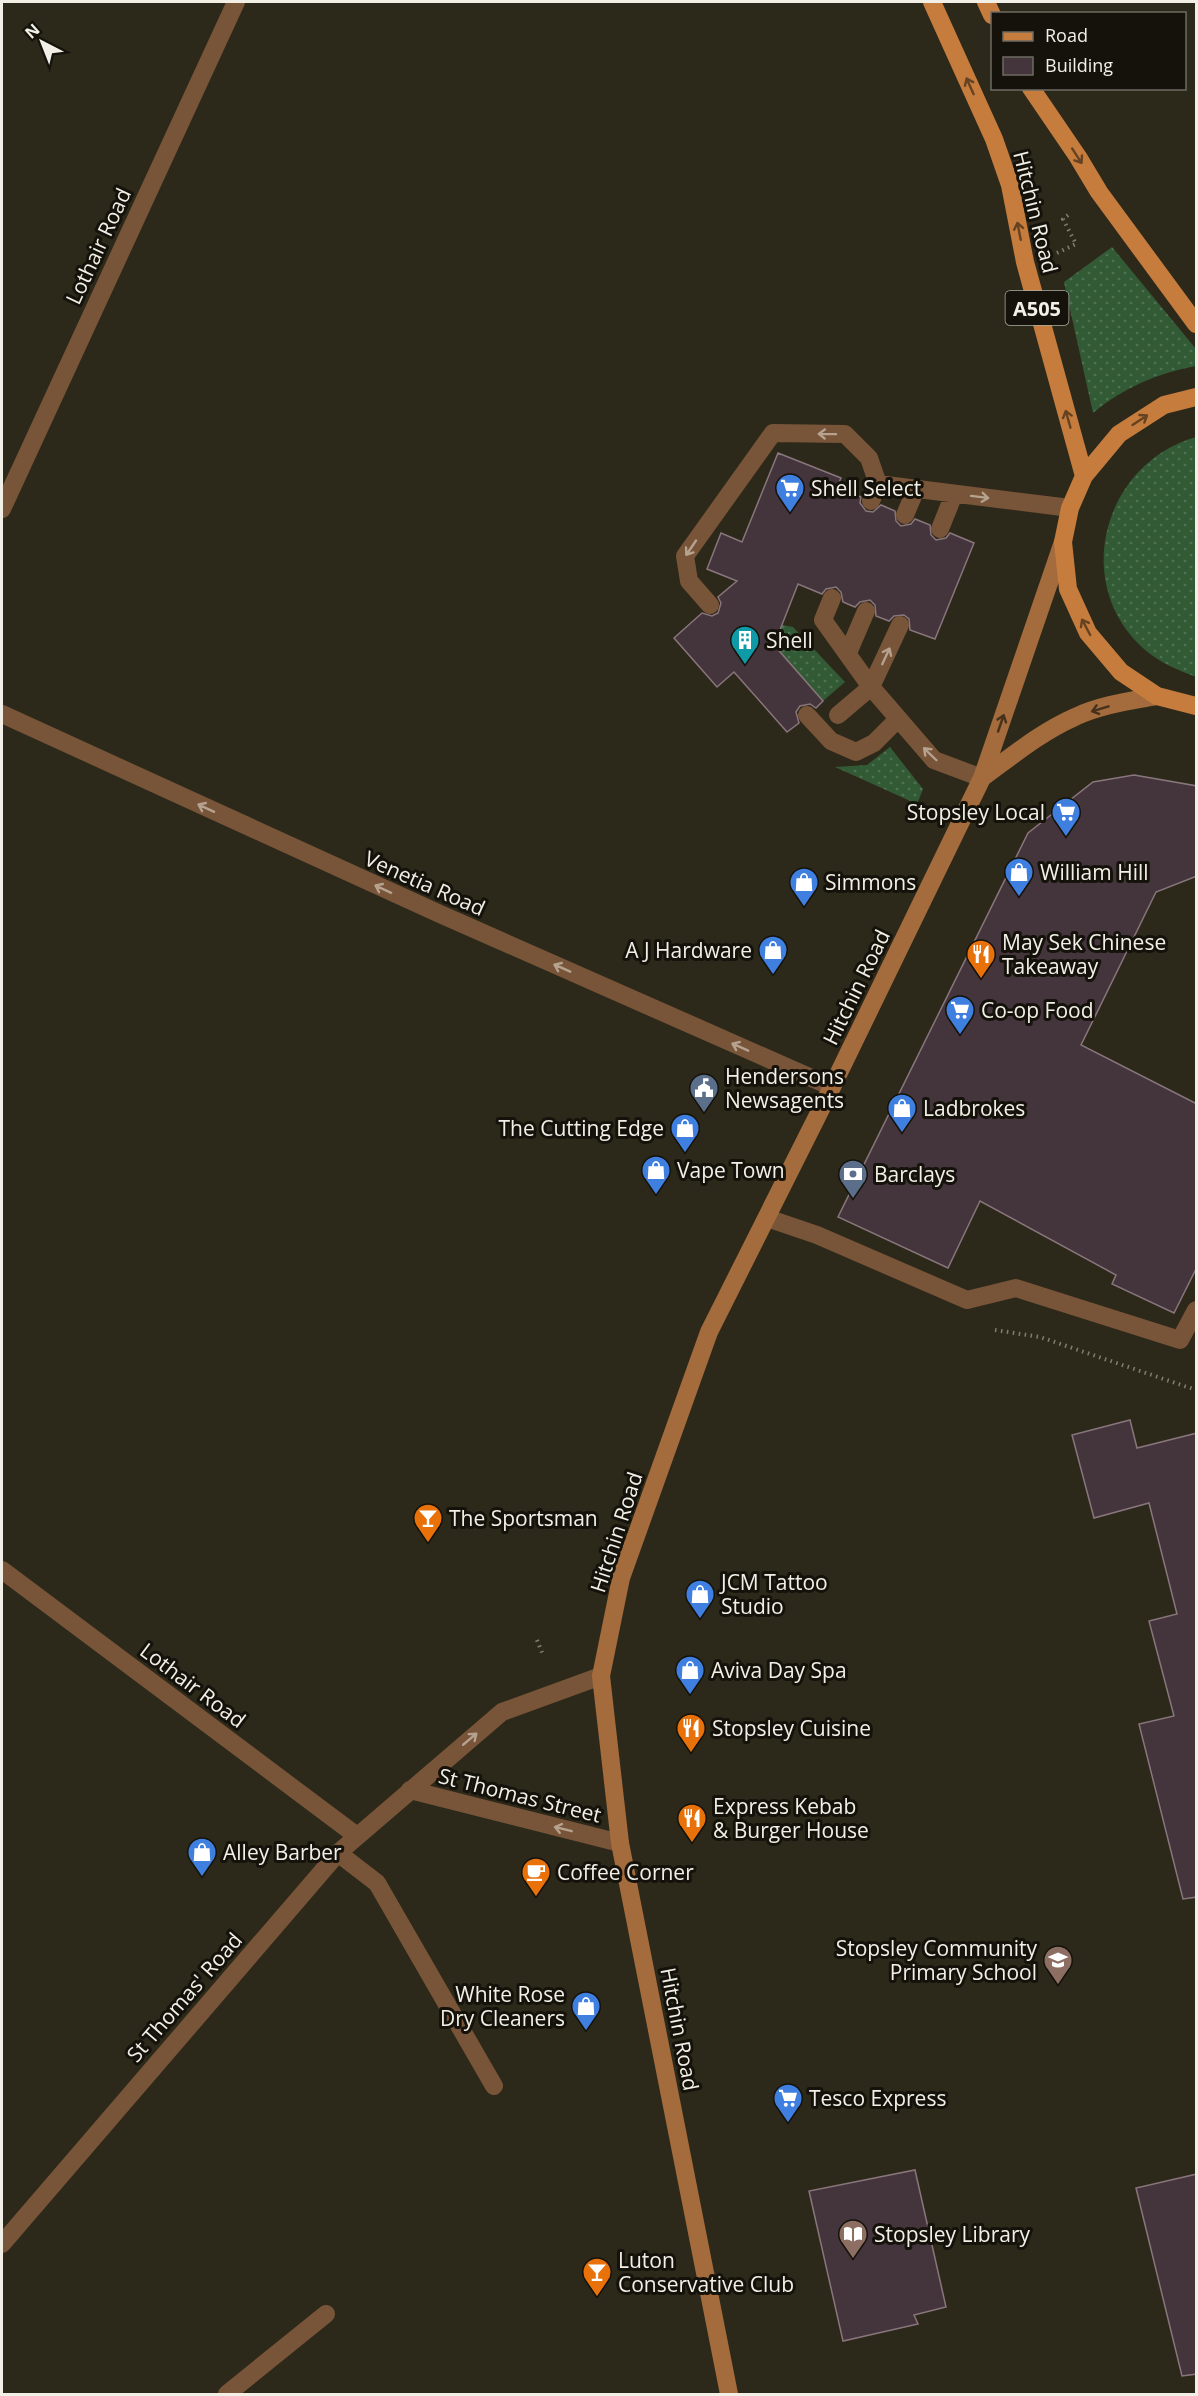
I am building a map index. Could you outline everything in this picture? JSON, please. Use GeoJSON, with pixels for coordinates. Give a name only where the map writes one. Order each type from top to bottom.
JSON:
{"type":"FeatureCollection","features":[{"type":"Feature","properties":{"kind":"main road","name":"Hitchin Road"},"geometry":{"type":"LineString","coordinates":[[932,2],[994,139],[1010,185],[1027,271],[1084,476]]}},
{"type":"Feature","properties":{"kind":"main road"},"geometry":{"type":"LineString","coordinates":[[1032,90],[1099,192],[1197,324]]}},
{"type":"Feature","properties":{"kind":"main road"},"geometry":{"type":"LineString","coordinates":[[1197,397],[1164,405],[1119,434],[1084,476],[1070,508],[1063,542],[1068,590],[1088,633],[1121,672],[1156,696],[1197,706]]}},
{"type":"Feature","properties":{"kind":"street","name":"Lothair Road"},"geometry":{"type":"LineString","coordinates":[[2,509],[236,2]]}},
{"type":"Feature","properties":{"kind":"street"},"geometry":{"type":"LineString","coordinates":[[710,605],[689,580],[686,556],[773,433],[845,434],[869,458],[874,493],[916,489],[1070,508]]}},
{"type":"Feature","properties":{"kind":"street"},"geometry":{"type":"LineString","coordinates":[[905,515],[916,489]]}},
{"type":"Feature","properties":{"kind":"street"},"geometry":{"type":"LineString","coordinates":[[940,529],[954,494]]}},
{"type":"Feature","properties":{"kind":"street","name":"Hitchin Road"},"geometry":{"type":"LineString","coordinates":[[729,2394],[620,1843],[601,1676],[621,1578],[705,1343],[982,778],[1063,542]]}},
{"type":"Feature","properties":{"kind":"street"},"geometry":{"type":"LineString","coordinates":[[832,598],[823,620],[898,719],[934,760],[982,778]]}},
{"type":"Feature","properties":{"kind":"street"},"geometry":{"type":"LineString","coordinates":[[848,653],[866,612]]}},
{"type":"Feature","properties":{"kind":"street"},"geometry":{"type":"LineString","coordinates":[[838,715],[872,687],[900,625]]}},
{"type":"Feature","properties":{"kind":"street","name":"Hitchin Road"},"geometry":{"type":"LineString","coordinates":[[982,778],[1029,743],[1076,716],[1116,704],[1156,696]]}},
{"type":"Feature","properties":{"kind":"street","name":"Venetia Road"},"geometry":{"type":"LineString","coordinates":[[2,714],[450,919],[832,1088]]}},
{"type":"Feature","properties":{"kind":"street"},"geometry":{"type":"LineString","coordinates":[[807,715],[831,741],[856,752],[874,743],[898,719]]}},
{"type":"Feature","properties":{"kind":"street"},"geometry":{"type":"LineString","coordinates":[[767,1218],[817,1235],[967,1300],[1016,1288],[1180,1340],[1197,1310]]}},
{"type":"Feature","properties":{"kind":"street","name":"Lothair Road"},"geometry":{"type":"LineString","coordinates":[[2,1570],[357,1836]]}},
{"type":"Feature","properties":{"kind":"street","name":"St Thomas' Road"},"geometry":{"type":"LineString","coordinates":[[2,2244],[338,1853],[502,1712],[601,1676]]}},
{"type":"Feature","properties":{"kind":"street","name":"St Thomas Street"},"geometry":{"type":"LineString","coordinates":[[410,1790],[620,1843]]}},
{"type":"Feature","properties":{"kind":"street"},"geometry":{"type":"LineString","coordinates":[[338,1853],[377,1883],[494,2086]]}},
{"type":"Feature","properties":{"kind":"street"},"geometry":{"type":"LineString","coordinates":[[227,2394],[326,2314]]}},
{"type":"Feature","properties":{"kind":"path"},"geometry":{"type":"LineString","coordinates":[[1048,257],[1076,244],[1063,219],[1079,207]]}},
{"type":"Feature","properties":{"kind":"path"},"geometry":{"type":"LineString","coordinates":[[537,1640],[543,1655]]}},
{"type":"Feature","properties":{"kind":"green space"},"geometry":{"type":"Polygon","coordinates":[[[1112,247],[1196,349],[1196,366],[1142,383],[1116,396],[1093,413],[1064,282],[1112,247]]]}},
{"type":"Feature","properties":{"kind":"green space"},"geometry":{"type":"Polygon","coordinates":[[[1196,437],[1196,677],[1169,666],[1150,654],[1121,622],[1108,592],[1104,560],[1108,528],[1120,498],[1139,472],[1164,451],[1196,437]]]}},
{"type":"Feature","properties":{"kind":"green space"},"geometry":{"type":"Polygon","coordinates":[[[778,624],[793,627],[845,682],[823,701],[763,633],[778,624]]]}},
{"type":"Feature","properties":{"kind":"green space"},"geometry":{"type":"Polygon","coordinates":[[[890,747],[923,789],[917,804],[835,767],[867,765],[890,747]]]}},
{"type":"Feature","properties":{"kind":"building"},"geometry":{"type":"Polygon","coordinates":[[[778,453],[841,478],[837,487],[861,497],[860,503],[866,511],[873,512],[881,505],[895,511],[896,521],[901,526],[911,524],[915,519],[930,525],[931,535],[936,540],[946,538],[950,533],[974,543],[935,639],[910,630],[909,619],[904,615],[894,616],[889,621],[876,616],[875,605],[870,600],[860,602],[855,607],[843,602],[841,592],[836,587],[826,589],[822,594],[798,584],[774,645],[823,701],[816,708],[810,704],[800,706],[796,712],[799,723],[787,732],[734,672],[717,687],[674,638],[702,613],[712,616],[718,613],[721,603],[718,597],[737,581],[707,569],[721,533],[742,542],[778,453]]]}},
{"type":"Feature","properties":{"kind":"building"},"geometry":{"type":"Polygon","coordinates":[[[1134,775],[1197,786],[1197,876],[1156,892],[1081,1045],[1197,1104],[1197,1267],[1174,1313],[1112,1284],[1116,1275],[980,1201],[948,1268],[838,1217],[1028,833],[1093,782],[1134,775]]]}},
{"type":"Feature","properties":{"kind":"building"},"geometry":{"type":"Polygon","coordinates":[[[1130,1420],[1137,1448],[1197,1433],[1197,1897],[1183,1899],[1139,1724],[1174,1716],[1149,1621],[1177,1614],[1149,1503],[1094,1518],[1072,1435],[1130,1420]]]}},
{"type":"Feature","properties":{"kind":"building"},"geometry":{"type":"Polygon","coordinates":[[[915,2170],[946,2307],[914,2315],[918,2324],[843,2341],[809,2191],[915,2170]]]}},
{"type":"Feature","properties":{"kind":"building"},"geometry":{"type":"Polygon","coordinates":[[[1197,2174],[1197,2374],[1182,2376],[1136,2188],[1197,2174]]]}},
{"type":"Feature","properties":{"kind":"place","name":"Shell Select"},"geometry":{"type":"Point","coordinates":[790,514]}},
{"type":"Feature","properties":{"kind":"place","name":"Shell"},"geometry":{"type":"Point","coordinates":[745,666]}},
{"type":"Feature","properties":{"kind":"place","name":"Stopsley Local"},"geometry":{"type":"Point","coordinates":[1066,838]}},
{"type":"Feature","properties":{"kind":"place","name":"William Hill"},"geometry":{"type":"Point","coordinates":[1019,898]}},
{"type":"Feature","properties":{"kind":"place","name":"Simmons"},"geometry":{"type":"Point","coordinates":[804,908]}},
{"type":"Feature","properties":{"kind":"place","name":"A J Hardware"},"geometry":{"type":"Point","coordinates":[773,976]}},
{"type":"Feature","properties":{"kind":"place","name":"May Sek Chinese Takeaway"},"geometry":{"type":"Point","coordinates":[981,980]}},
{"type":"Feature","properties":{"kind":"place","name":"Co-op Food"},"geometry":{"type":"Point","coordinates":[960,1036]}},
{"type":"Feature","properties":{"kind":"place","name":"Hendersons Newsagents"},"geometry":{"type":"Point","coordinates":[704,1114]}},
{"type":"Feature","properties":{"kind":"place","name":"Ladbrokes"},"geometry":{"type":"Point","coordinates":[902,1134]}},
{"type":"Feature","properties":{"kind":"place","name":"The Cutting Edge"},"geometry":{"type":"Point","coordinates":[685,1154]}},
{"type":"Feature","properties":{"kind":"place","name":"Vape Town"},"geometry":{"type":"Point","coordinates":[656,1196]}},
{"type":"Feature","properties":{"kind":"place","name":"Barclays"},"geometry":{"type":"Point","coordinates":[853,1200]}},
{"type":"Feature","properties":{"kind":"place","name":"The Sportsman"},"geometry":{"type":"Point","coordinates":[428,1544]}},
{"type":"Feature","properties":{"kind":"place","name":"JCM Tattoo Studio"},"geometry":{"type":"Point","coordinates":[700,1620]}},
{"type":"Feature","properties":{"kind":"place","name":"Aviva Day Spa"},"geometry":{"type":"Point","coordinates":[690,1696]}},
{"type":"Feature","properties":{"kind":"place","name":"Stopsley Cuisine"},"geometry":{"type":"Point","coordinates":[691,1754]}},
{"type":"Feature","properties":{"kind":"place","name":"Express Kebab & Burger House"},"geometry":{"type":"Point","coordinates":[692,1844]}},
{"type":"Feature","properties":{"kind":"place","name":"Alley Barber"},"geometry":{"type":"Point","coordinates":[202,1878]}},
{"type":"Feature","properties":{"kind":"place","name":"Coffee Corner"},"geometry":{"type":"Point","coordinates":[536,1898]}},
{"type":"Feature","properties":{"kind":"place","name":"Stopsley Community Primary School"},"geometry":{"type":"Point","coordinates":[1058,1986]}},
{"type":"Feature","properties":{"kind":"place","name":"White Rose Dry Cleaners"},"geometry":{"type":"Point","coordinates":[586,2032]}},
{"type":"Feature","properties":{"kind":"place","name":"Tesco Express"},"geometry":{"type":"Point","coordinates":[788,2124]}},
{"type":"Feature","properties":{"kind":"place","name":"Stopsley Library"},"geometry":{"type":"Point","coordinates":[853,2260]}},
{"type":"Feature","properties":{"kind":"place","name":"Luton Conservative Club"},"geometry":{"type":"Point","coordinates":[597,2298]}}]}
